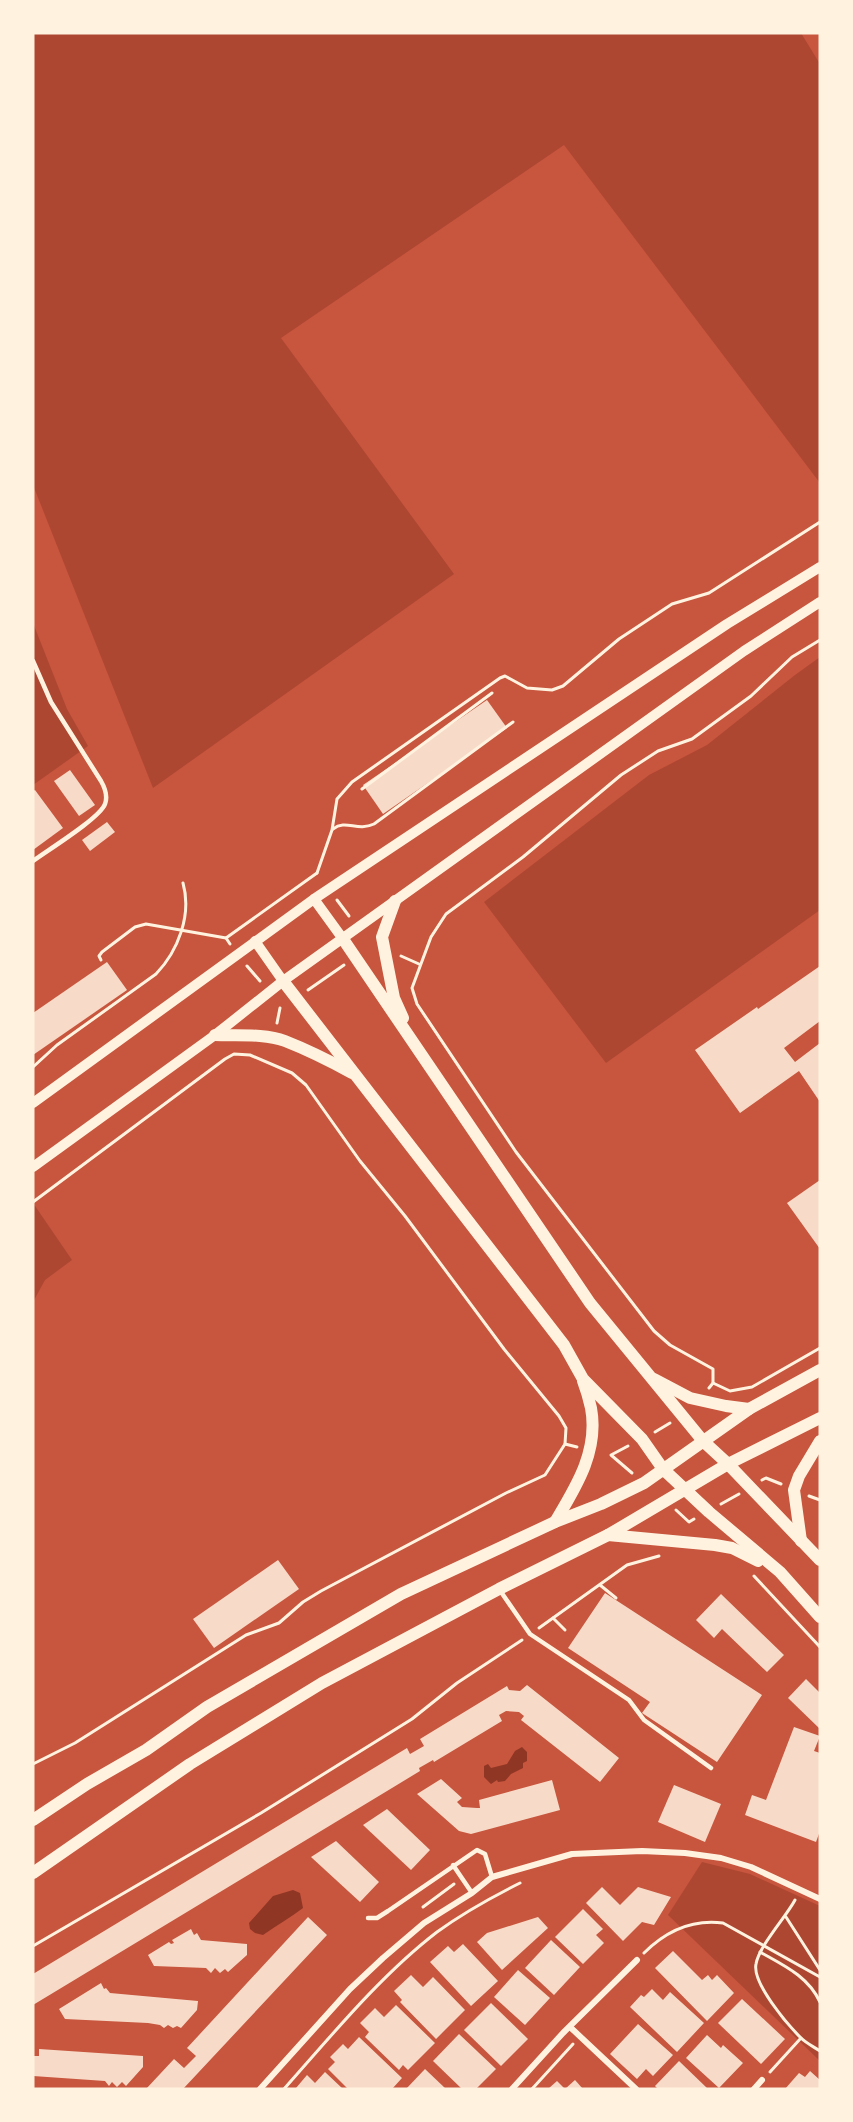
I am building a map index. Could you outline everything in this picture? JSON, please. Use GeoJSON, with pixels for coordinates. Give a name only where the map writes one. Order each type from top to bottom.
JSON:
{"type":"FeatureCollection","features":[{"type":"Feature","properties":{"kind":"main road"},"geometry":{"type":"LineString","coordinates":[[395,901],[382,937],[394,998],[415,1045]]}},
{"type":"Feature","properties":{"kind":"main road"},"geometry":{"type":"LineString","coordinates":[[343,939],[590,1303],[703,1441],[820,1560]]}},
{"type":"Feature","properties":{"kind":"main road"},"geometry":{"type":"LineString","coordinates":[[283,981],[564,1345],[583,1379],[591,1409],[591,1451],[576,1488],[555,1522]]}},
{"type":"Feature","properties":{"kind":"main road"},"geometry":{"type":"LineString","coordinates":[[215,1035],[254,1036],[284,1041],[312,1052],[356,1075]]}},
{"type":"Feature","properties":{"kind":"main road"},"geometry":{"type":"LineString","coordinates":[[33,1820],[87,1784],[146,1750],[207,1707],[400,1594],[644,1483],[749,1408],[820,1370]]}},
{"type":"Feature","properties":{"kind":"main road"},"geometry":{"type":"LineString","coordinates":[[648,1376],[690,1398],[726,1406],[749,1408]]}},
{"type":"Feature","properties":{"kind":"main road"},"geometry":{"type":"LineString","coordinates":[[583,1379],[642,1439],[663,1469],[709,1512],[780,1572],[820,1617]]}},
{"type":"Feature","properties":{"kind":"main road"},"geometry":{"type":"LineString","coordinates":[[33,1873],[190,1764],[322,1683],[608,1535],[728,1464],[820,1418]]}},
{"type":"Feature","properties":{"kind":"main road"},"geometry":{"type":"LineString","coordinates":[[801,1542],[794,1490],[799,1476],[820,1442]]}},
{"type":"Feature","properties":{"kind":"main road"},"geometry":{"type":"LineString","coordinates":[[608,1535],[732,1548],[780,1572]]}},
{"type":"Feature","properties":{"kind":"street"},"geometry":{"type":"LineString","coordinates":[[33,1103],[314,899],[727,624],[820,567]]}},
{"type":"Feature","properties":{"kind":"street"},"geometry":{"type":"LineString","coordinates":[[33,1167],[215,1035],[268,991],[744,651],[820,602]]}},
{"type":"Feature","properties":{"kind":"street"},"geometry":{"type":"LineString","coordinates":[[314,899],[343,939]]}},
{"type":"Feature","properties":{"kind":"street"},"geometry":{"type":"LineString","coordinates":[[255,940],[283,981]]}},
{"type":"Feature","properties":{"kind":"street"},"geometry":{"type":"LineString","coordinates":[[260,2089],[350,1989],[383,1958],[423,1923],[492,1878],[572,1854],[642,1851],[685,1853],[721,1858],[751,1867],[820,1899]]}},
{"type":"Feature","properties":{"kind":"street"},"geometry":{"type":"LineString","coordinates":[[512,2089],[637,1960]]}},
{"type":"Feature","properties":{"kind":"street"},"geometry":{"type":"LineString","coordinates":[[570,2027],[636,2089]]}},
{"type":"Feature","properties":{"kind":"street"},"geometry":{"type":"LineString","coordinates":[[754,2089],[762,2080]]}},
{"type":"Feature","properties":{"kind":"lane"},"geometry":{"type":"LineString","coordinates":[[33,661],[51,702],[101,781],[106,797],[100,812],[33,861]]}},
{"type":"Feature","properties":{"kind":"lane"},"geometry":{"type":"LineString","coordinates":[[500,1589],[530,1634],[629,1700],[644,1720],[711,1768]]}},
{"type":"Feature","properties":{"kind":"lane"},"geometry":{"type":"LineString","coordinates":[[368,1918],[377,1918],[477,1850],[485,1854],[492,1878]]}},
{"type":"Feature","properties":{"kind":"lane"},"geometry":{"type":"LineString","coordinates":[[453,1865],[472,1893]]}},
{"type":"Feature","properties":{"kind":"path"},"geometry":{"type":"LineString","coordinates":[[226,938],[317,873],[332,830],[338,799],[352,782],[500,678],[505,676],[527,688],[540,690],[563,687],[619,639],[672,604],[709,593],[820,522]]}},
{"type":"Feature","properties":{"kind":"path"},"geometry":{"type":"LineString","coordinates":[[820,640],[792,657],[751,696],[692,739],[658,751],[621,775],[523,857],[446,914],[431,937],[412,988],[417,1004],[431,1026],[530,1171],[654,1331],[670,1345],[713,1369],[713,1383],[730,1391],[752,1387],[820,1348]]}},
{"type":"Feature","properties":{"kind":"path"},"geometry":{"type":"LineString","coordinates":[[362,789],[492,693]]}},
{"type":"Feature","properties":{"kind":"path"},"geometry":{"type":"LineString","coordinates":[[332,830],[338,825],[346,824],[358,828],[374,824],[513,722]]}},
{"type":"Feature","properties":{"kind":"path"},"geometry":{"type":"LineString","coordinates":[[317,873],[357,928]]}},
{"type":"Feature","properties":{"kind":"path"},"geometry":{"type":"LineString","coordinates":[[33,1067],[57,1045],[156,974],[165,964],[182,929],[187,908],[183,883]]}},
{"type":"Feature","properties":{"kind":"path"},"geometry":{"type":"LineString","coordinates":[[101,960],[99,956],[102,952],[135,927],[146,924],[226,938],[280,1008],[356,958]]}},
{"type":"Feature","properties":{"kind":"path"},"geometry":{"type":"LineString","coordinates":[[33,1202],[234,1054],[243,1053],[292,1073],[306,1084],[360,1161],[405,1216],[566,1428],[565,1444],[545,1475],[506,1493],[321,1591],[303,1602],[279,1623],[246,1635],[75,1743],[33,1764]]}},
{"type":"Feature","properties":{"kind":"path"},"geometry":{"type":"LineString","coordinates":[[33,1947],[261,1813],[412,1719],[457,1683],[627,1565],[662,1556]]}},
{"type":"Feature","properties":{"kind":"path"},"geometry":{"type":"LineString","coordinates":[[751,1573],[820,1647]]}},
{"type":"Feature","properties":{"kind":"path"},"geometry":{"type":"LineString","coordinates":[[600,1585],[616,1598]]}},
{"type":"Feature","properties":{"kind":"path"},"geometry":{"type":"LineString","coordinates":[[553,1617],[565,1630]]}},
{"type":"Feature","properties":{"kind":"path"},"geometry":{"type":"LineString","coordinates":[[284,2089],[393,1970],[438,1932],[490,1898],[529,1878]]}},
{"type":"Feature","properties":{"kind":"path"},"geometry":{"type":"LineString","coordinates":[[786,1894],[797,1898],[760,1952],[756,1964],[756,1976],[801,2038],[820,2051]]}},
{"type":"Feature","properties":{"kind":"path"},"geometry":{"type":"LineString","coordinates":[[786,1917],[820,1970]]}},
{"type":"Feature","properties":{"kind":"path"},"geometry":{"type":"LineString","coordinates":[[637,1960],[662,1938],[690,1924],[706,1921],[723,1923],[820,1977]]}},
{"type":"Feature","properties":{"kind":"path"},"geometry":{"type":"LineString","coordinates":[[760,1952],[806,1981],[820,2002]]}},
{"type":"Feature","properties":{"kind":"path"},"geometry":{"type":"LineString","coordinates":[[532,2089],[579,2037]]}},
{"type":"Feature","properties":{"kind":"path"},"geometry":{"type":"LineString","coordinates":[[762,2080],[801,2038]]}},
{"type":"Feature","properties":{"kind":"shaded area"},"geometry":{"type":"Polygon","coordinates":[[[33,33],[801,33],[820,64],[820,483],[564,145],[281,338],[454,574],[153,788],[33,485],[33,33]]]}},
{"type":"Feature","properties":{"kind":"shaded area"},"geometry":{"type":"Polygon","coordinates":[[[33,623],[67,709],[88,746],[33,785],[33,623]]]}},
{"type":"Feature","properties":{"kind":"shaded area"},"geometry":{"type":"Polygon","coordinates":[[[820,657],[820,910],[606,1063],[484,902],[649,775],[707,745],[820,657]]]}},
{"type":"Feature","properties":{"kind":"shaded area"},"geometry":{"type":"Polygon","coordinates":[[[33,1203],[72,1260],[45,1280],[33,1302],[33,1203]]]}},
{"type":"Feature","properties":{"kind":"shaded area"},"geometry":{"type":"Polygon","coordinates":[[[522,1747],[527,1752],[527,1761],[523,1763],[523,1768],[511,1774],[505,1781],[498,1782],[497,1780],[491,1784],[484,1777],[484,1766],[488,1764],[491,1768],[507,1764],[515,1751],[522,1747]]]}},
{"type":"Feature","properties":{"kind":"shaded area"},"geometry":{"type":"Polygon","coordinates":[[[702,1862],[750,1874],[820,1906],[820,2061],[668,1915],[702,1862]]]}},
{"type":"Feature","properties":{"kind":"shaded area"},"geometry":{"type":"Polygon","coordinates":[[[293,1890],[300,1893],[303,1908],[263,1935],[250,1929],[249,1923],[273,1896],[293,1890]]]}},
{"type":"Feature","properties":{"kind":"building"},"geometry":{"type":"Polygon","coordinates":[[[487,700],[507,728],[383,814],[363,785],[487,700]]]}},
{"type":"Feature","properties":{"kind":"building"},"geometry":{"type":"Polygon","coordinates":[[[70,770],[95,805],[79,816],[54,781],[70,770]]]}},
{"type":"Feature","properties":{"kind":"building"},"geometry":{"type":"Polygon","coordinates":[[[35,790],[63,828],[33,850],[33,791],[35,790]]]}},
{"type":"Feature","properties":{"kind":"building"},"geometry":{"type":"Polygon","coordinates":[[[107,822],[115,832],[90,851],[82,840],[107,822]]]}},
{"type":"Feature","properties":{"kind":"building"},"geometry":{"type":"Polygon","coordinates":[[[107,962],[127,990],[33,1055],[33,1013],[107,962]]]}},
{"type":"Feature","properties":{"kind":"building"},"geometry":{"type":"Polygon","coordinates":[[[820,966],[820,1021],[784,1048],[795,1062],[820,1043],[820,1102],[799,1071],[740,1113],[695,1050],[820,966]]]}},
{"type":"Feature","properties":{"kind":"building"},"geometry":{"type":"Polygon","coordinates":[[[820,1180],[820,1249],[787,1203],[820,1180]]]}},
{"type":"Feature","properties":{"kind":"building"},"geometry":{"type":"Polygon","coordinates":[[[278,1560],[299,1589],[214,1648],[193,1619],[278,1560]]]}},
{"type":"Feature","properties":{"kind":"building"},"geometry":{"type":"Polygon","coordinates":[[[605,1593],[762,1695],[717,1762],[642,1713],[650,1702],[568,1648],[605,1593]]]}},
{"type":"Feature","properties":{"kind":"building"},"geometry":{"type":"Polygon","coordinates":[[[721,1594],[784,1655],[767,1672],[722,1629],[714,1638],[696,1620],[721,1594]]]}},
{"type":"Feature","properties":{"kind":"building"},"geometry":{"type":"Polygon","coordinates":[[[806,1679],[820,1693],[820,1729],[788,1698],[806,1679]]]}},
{"type":"Feature","properties":{"kind":"building"},"geometry":{"type":"Polygon","coordinates":[[[527,1685],[619,1758],[600,1782],[521,1720],[524,1716],[519,1712],[506,1711],[499,1715],[502,1721],[434,1762],[433,1760],[419,1768],[420,1771],[33,2005],[33,1974],[407,1748],[410,1754],[424,1746],[420,1739],[507,1686],[509,1690],[520,1691],[527,1685]]]}},
{"type":"Feature","properties":{"kind":"building"},"geometry":{"type":"Polygon","coordinates":[[[794,1727],[820,1736],[814,1751],[820,1753],[820,1831],[816,1842],[745,1815],[752,1795],[766,1800],[794,1727]]]}},
{"type":"Feature","properties":{"kind":"building"},"geometry":{"type":"Polygon","coordinates":[[[441,1779],[462,1798],[457,1802],[462,1807],[477,1808],[480,1808],[479,1800],[552,1780],[560,1810],[471,1834],[459,1831],[417,1794],[441,1779]]]}},
{"type":"Feature","properties":{"kind":"building"},"geometry":{"type":"Polygon","coordinates":[[[674,1785],[721,1804],[705,1842],[658,1822],[674,1785]]]}},
{"type":"Feature","properties":{"kind":"building"},"geometry":{"type":"Polygon","coordinates":[[[387,1809],[430,1850],[411,1870],[363,1825],[387,1809]]]}},
{"type":"Feature","properties":{"kind":"building"},"geometry":{"type":"Polygon","coordinates":[[[336,1841],[379,1882],[360,1902],[311,1857],[336,1841]]]}},
{"type":"Feature","properties":{"kind":"building"},"geometry":{"type":"Polygon","coordinates":[[[602,1887],[620,1905],[638,1887],[671,1897],[654,1925],[642,1922],[623,1941],[586,1903],[602,1887]]]}},
{"type":"Feature","properties":{"kind":"building"},"geometry":{"type":"Polygon","coordinates":[[[583,1909],[603,1929],[596,1935],[604,1943],[583,1964],[555,1937],[583,1909]]]}},
{"type":"Feature","properties":{"kind":"building"},"geometry":{"type":"Polygon","coordinates":[[[308,1917],[327,1935],[183,2089],[146,2089],[174,2059],[184,2068],[196,2056],[187,2048],[308,1917]]]}},
{"type":"Feature","properties":{"kind":"building"},"geometry":{"type":"Polygon","coordinates":[[[538,1917],[548,1928],[502,1970],[477,1942],[487,1933],[538,1917]]]}},
{"type":"Feature","properties":{"kind":"building"},"geometry":{"type":"Polygon","coordinates":[[[191,1929],[194,1935],[197,1933],[201,1940],[247,1944],[247,1955],[228,1972],[225,1969],[220,1973],[215,1968],[211,1973],[206,1968],[154,1966],[148,1955],[169,1942],[174,1943],[172,1940],[191,1929]]]}},
{"type":"Feature","properties":{"kind":"building"},"geometry":{"type":"Polygon","coordinates":[[[551,1940],[580,1967],[554,1995],[525,1968],[551,1940]]]}},
{"type":"Feature","properties":{"kind":"building"},"geometry":{"type":"Polygon","coordinates":[[[463,1944],[498,1981],[471,2006],[430,1962],[448,1946],[454,1952],[463,1944]]]}},
{"type":"Feature","properties":{"kind":"building"},"geometry":{"type":"Polygon","coordinates":[[[673,1951],[702,1980],[708,1975],[712,1980],[717,1975],[734,1993],[707,2021],[655,1968],[673,1951]]]}},
{"type":"Feature","properties":{"kind":"building"},"geometry":{"type":"Polygon","coordinates":[[[518,1970],[550,1998],[525,2025],[494,1997],[518,1970]]]}},
{"type":"Feature","properties":{"kind":"building"},"geometry":{"type":"Polygon","coordinates":[[[411,1975],[423,1987],[433,1977],[465,2010],[436,2039],[400,2002],[402,2000],[394,1991],[411,1975]]]}},
{"type":"Feature","properties":{"kind":"building"},"geometry":{"type":"Polygon","coordinates":[[[101,1983],[110,1993],[198,2001],[197,2010],[181,2028],[168,2025],[164,2028],[148,2023],[65,2019],[59,2009],[101,1983]]]}},
{"type":"Feature","properties":{"kind":"building"},"geometry":{"type":"Polygon","coordinates":[[[652,1989],[663,2000],[670,1992],[704,2023],[677,2052],[630,2007],[641,1995],[644,1997],[652,1989]]]}},
{"type":"Feature","properties":{"kind":"building"},"geometry":{"type":"Polygon","coordinates":[[[742,1999],[785,2039],[761,2064],[718,2023],[742,1999]]]}},
{"type":"Feature","properties":{"kind":"building"},"geometry":{"type":"Polygon","coordinates":[[[491,2003],[528,2039],[501,2066],[464,2030],[491,2003]]]}},
{"type":"Feature","properties":{"kind":"building"},"geometry":{"type":"Polygon","coordinates":[[[396,2005],[435,2043],[408,2070],[403,2065],[399,2070],[365,2037],[369,2032],[360,2023],[375,2008],[384,2017],[396,2005]]]}},
{"type":"Feature","properties":{"kind":"building"},"geometry":{"type":"Polygon","coordinates":[[[638,2024],[673,2055],[653,2076],[646,2069],[637,2079],[610,2054],[638,2024]]]}},
{"type":"Feature","properties":{"kind":"building"},"geometry":{"type":"Polygon","coordinates":[[[459,2034],[496,2069],[476,2089],[462,2089],[433,2061],[459,2034]]]}},
{"type":"Feature","properties":{"kind":"building"},"geometry":{"type":"Polygon","coordinates":[[[707,2035],[721,2048],[723,2045],[743,2063],[719,2088],[686,2058],[707,2035]]]}},
{"type":"Feature","properties":{"kind":"building"},"geometry":{"type":"Polygon","coordinates":[[[359,2037],[402,2078],[392,2089],[348,2089],[328,2069],[335,2062],[330,2057],[343,2044],[348,2049],[359,2037]]]}},
{"type":"Feature","properties":{"kind":"building"},"geometry":{"type":"Polygon","coordinates":[[[39,2049],[143,2056],[143,2067],[126,2086],[122,2082],[117,2087],[112,2082],[109,2086],[105,2081],[33,2076],[33,2056],[39,2056],[39,2049]]]}},
{"type":"Feature","properties":{"kind":"building"},"geometry":{"type":"Polygon","coordinates":[[[679,2061],[708,2089],[658,2089],[655,2086],[679,2061]]]}},
{"type":"Feature","properties":{"kind":"building"},"geometry":{"type":"Polygon","coordinates":[[[425,2069],[446,2089],[406,2089],[425,2069]]]}},
{"type":"Feature","properties":{"kind":"building"},"geometry":{"type":"Polygon","coordinates":[[[810,2071],[820,2080],[820,2089],[785,2089],[799,2073],[805,2077],[810,2071]]]}},
{"type":"Feature","properties":{"kind":"building"},"geometry":{"type":"Polygon","coordinates":[[[325,2072],[343,2089],[296,2088],[307,2075],[315,2083],[325,2072]]]}},
{"type":"Feature","properties":{"kind":"building"},"geometry":{"type":"Polygon","coordinates":[[[575,2080],[583,2089],[565,2089],[575,2080]]]}},
{"type":"Feature","properties":{"kind":"building"},"geometry":{"type":"Polygon","coordinates":[[[557,2081],[565,2089],[548,2089],[557,2081]]]}}]}
